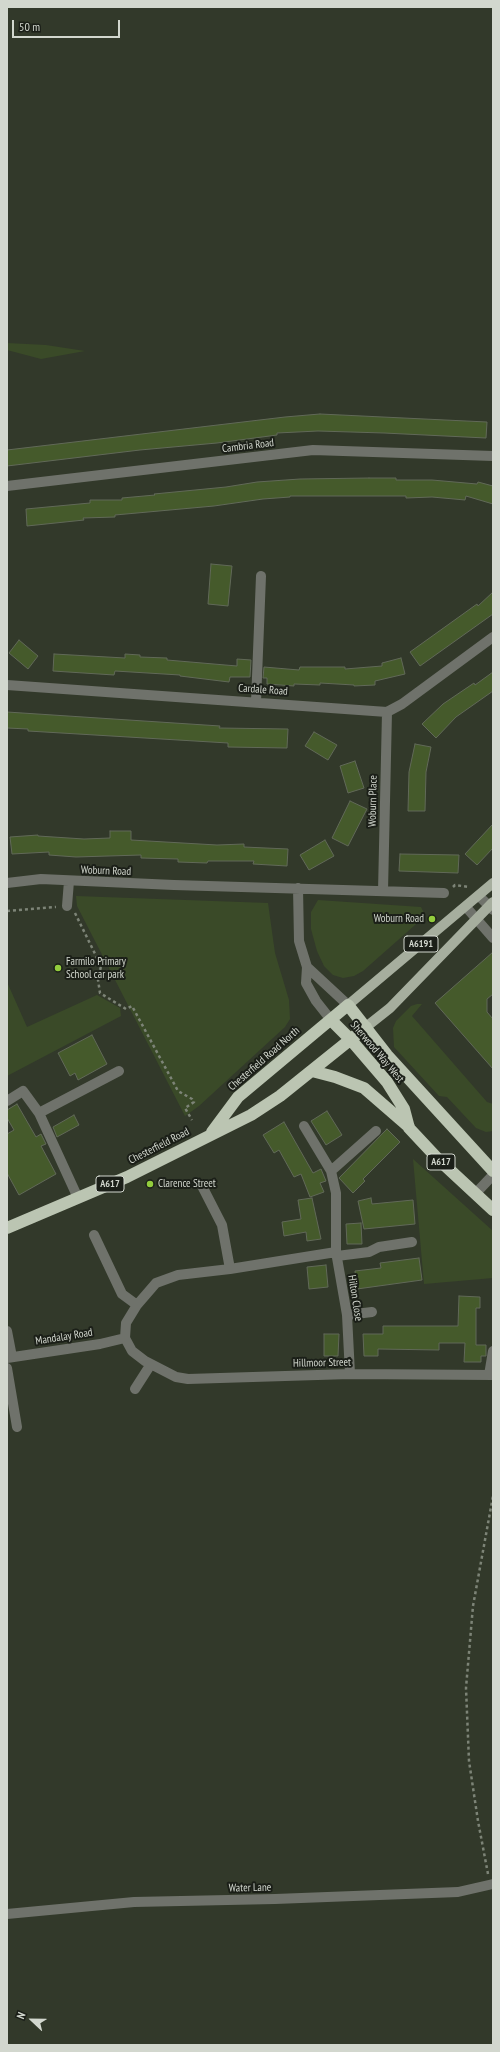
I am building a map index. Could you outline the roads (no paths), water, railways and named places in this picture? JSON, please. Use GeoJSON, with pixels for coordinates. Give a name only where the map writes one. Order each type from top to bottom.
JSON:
{"type":"FeatureCollection","features":[{"type":"Feature","properties":{"kind":"highway","name":"Chesterfield Road North"},"geometry":{"type":"LineString","coordinates":[[211,1133],[238,1097],[348,1005]]}},
{"type":"Feature","properties":{"kind":"highway","name":"Sherwood Way West"},"geometry":{"type":"LineString","coordinates":[[348,1005],[387,1055],[493,1171]]}},
{"type":"Feature","properties":{"kind":"highway","name":"Sherwood Way West"},"geometry":{"type":"LineString","coordinates":[[331,1020],[351,1040],[387,1082],[404,1109],[409,1128],[438,1159],[493,1210]]}},
{"type":"Feature","properties":{"kind":"highway","name":"A617"},"geometry":{"type":"LineString","coordinates":[[211,1133],[251,1115],[280,1096],[312,1072],[366,1027]]}},
{"type":"Feature","properties":{"kind":"highway","name":"A617"},"geometry":{"type":"LineString","coordinates":[[312,1072],[335,1077],[364,1088],[409,1128]]}},
{"type":"Feature","properties":{"kind":"highway","name":"Chesterfield Road"},"geometry":{"type":"LineString","coordinates":[[8,1225],[78,1198],[169,1156],[211,1133]]}},
{"type":"Feature","properties":{"kind":"main road","name":"Chesterfield Road North"},"geometry":{"type":"LineString","coordinates":[[348,1005],[493,883]]}},
{"type":"Feature","properties":{"kind":"main road","name":"A6191"},"geometry":{"type":"LineString","coordinates":[[366,1027],[390,1008],[476,919],[492,906]]}},
{"type":"Feature","properties":{"kind":"street","name":"Cambria Road"},"geometry":{"type":"LineString","coordinates":[[7,486],[313,450],[493,456]]}},
{"type":"Feature","properties":{"kind":"street"},"geometry":{"type":"LineString","coordinates":[[256,702],[261,576]]}},
{"type":"Feature","properties":{"kind":"street"},"geometry":{"type":"LineString","coordinates":[[387,712],[402,704],[493,637]]}},
{"type":"Feature","properties":{"kind":"street","name":"Cardale Road"},"geometry":{"type":"LineString","coordinates":[[7,686],[387,712]]}},
{"type":"Feature","properties":{"kind":"street","name":"Woburn Place"},"geometry":{"type":"LineString","coordinates":[[383,891],[387,712]]}},
{"type":"Feature","properties":{"kind":"street","name":"Woburn Road"},"geometry":{"type":"LineString","coordinates":[[7,883],[41,879],[444,893]]}},
{"type":"Feature","properties":{"kind":"street"},"geometry":{"type":"LineString","coordinates":[[67,906],[69,881]]}},
{"type":"Feature","properties":{"kind":"street"},"geometry":{"type":"LineString","coordinates":[[298,888],[299,942],[306,967],[306,982],[316,1001],[331,1020]]}},
{"type":"Feature","properties":{"kind":"street"},"geometry":{"type":"LineString","coordinates":[[479,896],[492,906]]}},
{"type":"Feature","properties":{"kind":"street"},"geometry":{"type":"LineString","coordinates":[[466,907],[493,938]]}},
{"type":"Feature","properties":{"kind":"street"},"geometry":{"type":"LineString","coordinates":[[306,967],[348,1005]]}},
{"type":"Feature","properties":{"kind":"street"},"geometry":{"type":"LineString","coordinates":[[39,1113],[119,1071]]}},
{"type":"Feature","properties":{"kind":"street"},"geometry":{"type":"LineString","coordinates":[[7,1101],[23,1092],[39,1113],[78,1198]]}},
{"type":"Feature","properties":{"kind":"street","name":"Hilton Close"},"geometry":{"type":"LineString","coordinates":[[304,1126],[331,1171],[336,1193],[336,1254],[347,1315],[350,1374]]}},
{"type":"Feature","properties":{"kind":"street"},"geometry":{"type":"LineString","coordinates":[[331,1171],[376,1131]]}},
{"type":"Feature","properties":{"kind":"street"},"geometry":{"type":"LineString","coordinates":[[475,1194],[493,1175]]}},
{"type":"Feature","properties":{"kind":"street"},"geometry":{"type":"LineString","coordinates":[[201,1184],[222,1225],[230,1269]]}},
{"type":"Feature","properties":{"kind":"street"},"geometry":{"type":"LineString","coordinates":[[94,1236],[122,1294],[137,1305]]}},
{"type":"Feature","properties":{"kind":"street"},"geometry":{"type":"LineString","coordinates":[[125,1338],[126,1323],[137,1305],[156,1283],[178,1275],[336,1254],[369,1252],[379,1247],[412,1242]]}},
{"type":"Feature","properties":{"kind":"street"},"geometry":{"type":"LineString","coordinates":[[347,1315],[372,1312]]}},
{"type":"Feature","properties":{"kind":"street"},"geometry":{"type":"LineString","coordinates":[[7,1331],[9,1358]]}},
{"type":"Feature","properties":{"kind":"street","name":"Mandalay Road"},"geometry":{"type":"LineString","coordinates":[[9,1358],[100,1344],[125,1338]]}},
{"type":"Feature","properties":{"kind":"street","name":"Hillmoor Street"},"geometry":{"type":"LineString","coordinates":[[125,1338],[132,1351],[153,1365],[176,1377],[188,1379],[350,1374],[491,1375]]}},
{"type":"Feature","properties":{"kind":"street"},"geometry":{"type":"LineString","coordinates":[[491,1375],[493,1351]]}},
{"type":"Feature","properties":{"kind":"street"},"geometry":{"type":"LineString","coordinates":[[135,1389],[153,1365]]}},
{"type":"Feature","properties":{"kind":"street"},"geometry":{"type":"LineString","coordinates":[[7,1368],[17,1427]]}},
{"type":"Feature","properties":{"kind":"street","name":"Water Lane"},"geometry":{"type":"LineString","coordinates":[[7,1914],[134,1902],[275,1899],[458,1892],[492,1884]]}},
{"type":"Feature","properties":{"kind":"place","name":"Woburn Road"},"geometry":{"type":"Point","coordinates":[432,919]}},
{"type":"Feature","properties":{"kind":"place","name":"Farmilo Primary School car park"},"geometry":{"type":"Point","coordinates":[58,968]}},
{"type":"Feature","properties":{"kind":"place","name":"Clarence Street"},"geometry":{"type":"Point","coordinates":[150,1184]}}]}
